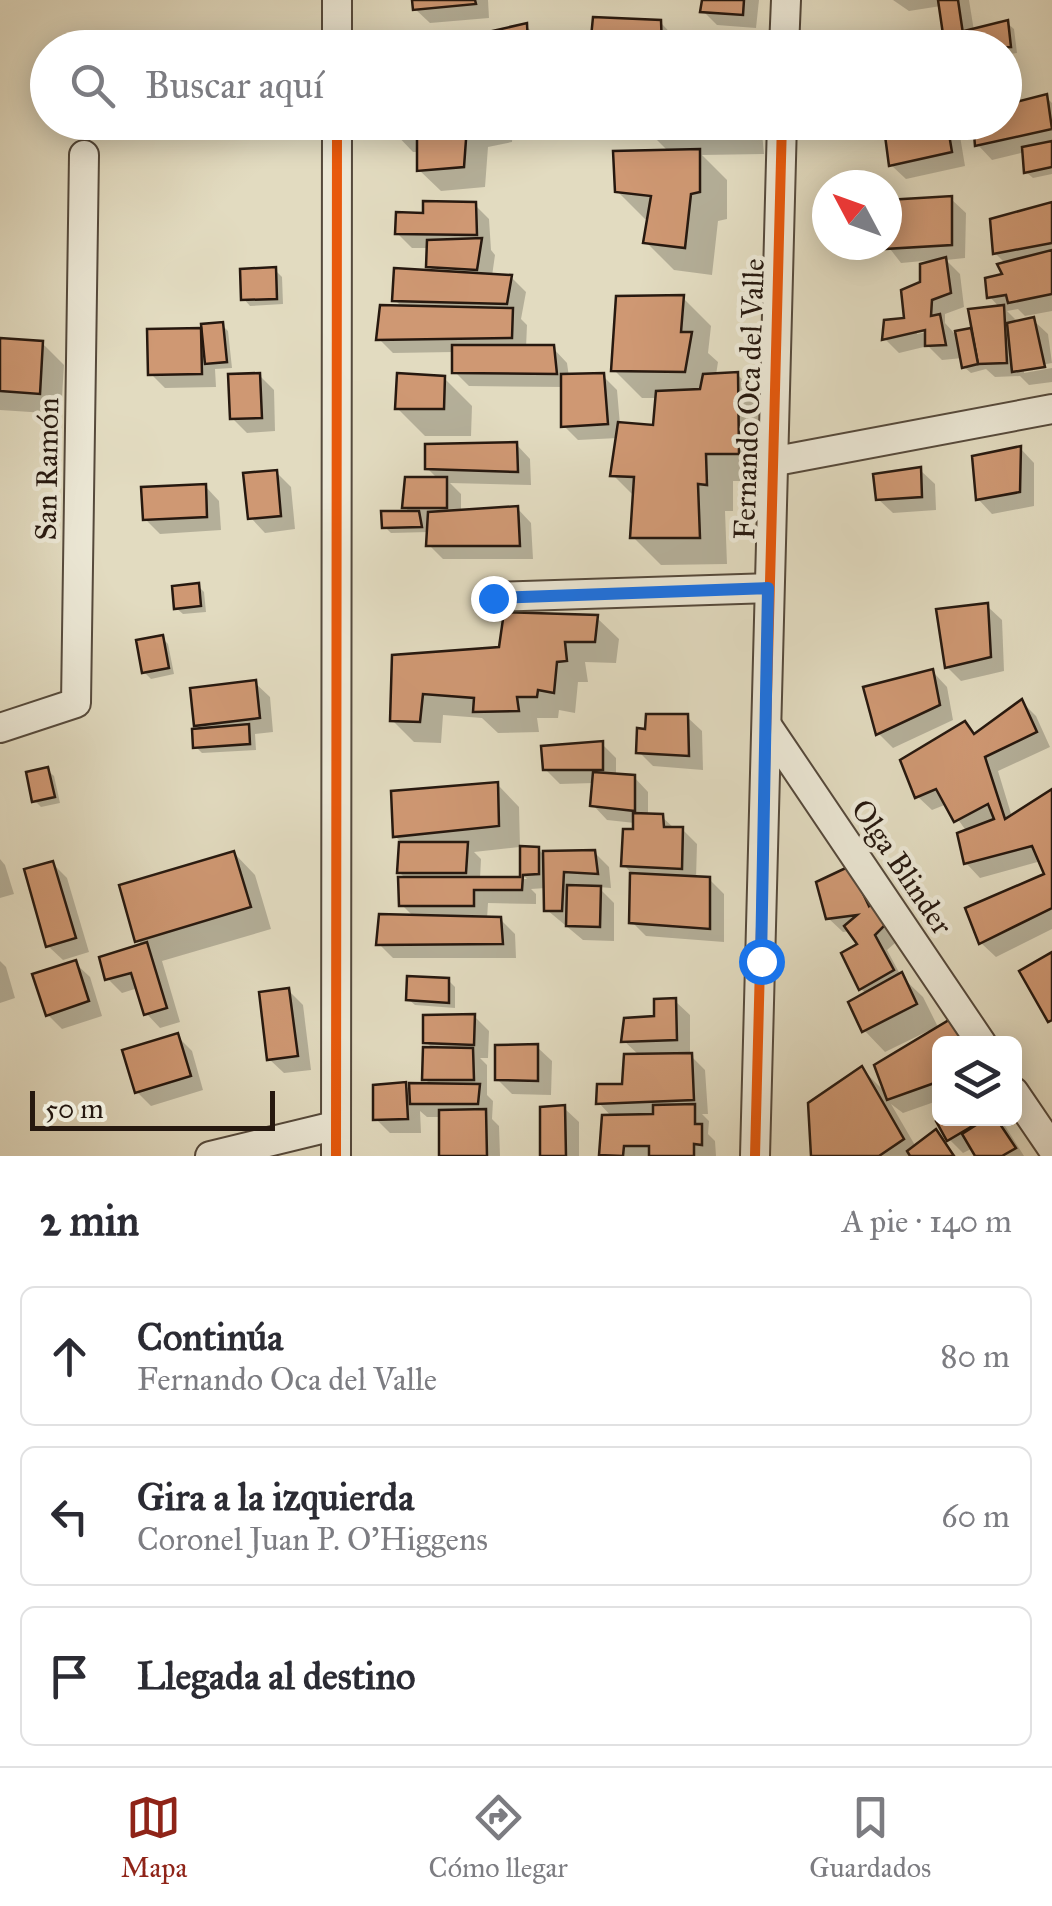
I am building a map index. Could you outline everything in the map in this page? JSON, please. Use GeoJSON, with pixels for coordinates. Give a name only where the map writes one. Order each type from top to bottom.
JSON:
{"type":"FeatureCollection","features":[{"type":"Feature","properties":{"kind":"street"},"geometry":{"type":"LineString","coordinates":[[337,0],[337,30]]}},
{"type":"Feature","properties":{"kind":"street"},"geometry":{"type":"LineString","coordinates":[[785,30],[786,0]]}},
{"type":"Feature","properties":{"kind":"street"},"geometry":{"type":"LineString","coordinates":[[336,1156],[337,140]]}},
{"type":"Feature","properties":{"kind":"street","name":"Fernando Oca del Valle"},"geometry":{"type":"LineString","coordinates":[[755,1156],[781,140]]}},
{"type":"Feature","properties":{"kind":"street","name":"San Ramón"},"geometry":{"type":"LineString","coordinates":[[0,728],[76,703],[84,155]]}},
{"type":"Feature","properties":{"kind":"street"},"geometry":{"type":"LineString","coordinates":[[771,462],[1052,409]]}},
{"type":"Feature","properties":{"kind":"street"},"geometry":{"type":"LineString","coordinates":[[493,598],[768,588]]}},
{"type":"Feature","properties":{"kind":"street","name":"Olga Blinder"},"geometry":{"type":"LineString","coordinates":[[768,726],[977,1036]]}},
{"type":"Feature","properties":{"kind":"street"},"geometry":{"type":"LineString","coordinates":[[1022,1104],[1052,1148]]}},
{"type":"Feature","properties":{"kind":"street"},"geometry":{"type":"LineString","coordinates":[[210,1156],[334,1126]]}},
{"type":"Feature","properties":{"kind":"building"},"geometry":{"type":"Polygon","coordinates":[[[412,0],[475,0],[476,4],[413,10],[412,0]]]}},
{"type":"Feature","properties":{"kind":"building"},"geometry":{"type":"Polygon","coordinates":[[[702,0],[744,0],[743,15],[700,12],[702,0]]]}},
{"type":"Feature","properties":{"kind":"building"},"geometry":{"type":"Polygon","coordinates":[[[938,0],[958,0],[962,30],[942,30],[938,0]]]}},
{"type":"Feature","properties":{"kind":"building"},"geometry":{"type":"Polygon","coordinates":[[[593,17],[661,20],[661,30],[592,30],[593,17]]]}},
{"type":"Feature","properties":{"kind":"building"},"geometry":{"type":"Polygon","coordinates":[[[1008,20],[1009,30],[968,30],[1008,20]]]}},
{"type":"Feature","properties":{"kind":"building"},"geometry":{"type":"Polygon","coordinates":[[[527,23],[527,30],[497,30],[527,23]]]}},
{"type":"Feature","properties":{"kind":"building"},"geometry":{"type":"Polygon","coordinates":[[[1047,94],[1052,129],[1022,136],[1022,100],[1047,94]]]}},
{"type":"Feature","properties":{"kind":"building"},"geometry":{"type":"Polygon","coordinates":[[[417,140],[466,140],[464,167],[417,171],[417,140]]]}},
{"type":"Feature","properties":{"kind":"building"},"geometry":{"type":"Polygon","coordinates":[[[886,140],[950,140],[952,152],[889,166],[886,140]]]}},
{"type":"Feature","properties":{"kind":"building"},"geometry":{"type":"Polygon","coordinates":[[[974,140],[1002,140],[975,146],[974,140]]]}},
{"type":"Feature","properties":{"kind":"building"},"geometry":{"type":"Polygon","coordinates":[[[1052,141],[1052,167],[1024,173],[1022,147],[1052,141]]]}},
{"type":"Feature","properties":{"kind":"building"},"geometry":{"type":"Polygon","coordinates":[[[700,149],[700,192],[691,194],[685,248],[643,243],[651,196],[615,192],[613,151],[700,149]]]}},
{"type":"Feature","properties":{"kind":"building"},"geometry":{"type":"Polygon","coordinates":[[[952,196],[952,245],[902,248],[902,199],[952,196]]]}},
{"type":"Feature","properties":{"kind":"building"},"geometry":{"type":"Polygon","coordinates":[[[423,201],[476,202],[477,235],[395,234],[396,212],[423,213],[423,201]]]}},
{"type":"Feature","properties":{"kind":"building"},"geometry":{"type":"Polygon","coordinates":[[[1052,202],[1052,243],[993,254],[990,219],[1052,202]]]}},
{"type":"Feature","properties":{"kind":"building"},"geometry":{"type":"Polygon","coordinates":[[[482,238],[477,270],[426,267],[427,240],[482,238]]]}},
{"type":"Feature","properties":{"kind":"building"},"geometry":{"type":"Polygon","coordinates":[[[1052,250],[1052,294],[1008,303],[1006,295],[987,298],[985,278],[1002,274],[997,264],[1052,250]]]}},
{"type":"Feature","properties":{"kind":"building"},"geometry":{"type":"Polygon","coordinates":[[[946,257],[951,293],[932,300],[931,316],[940,314],[946,345],[925,346],[925,330],[882,340],[884,320],[904,318],[901,290],[920,282],[920,264],[946,257]]]}},
{"type":"Feature","properties":{"kind":"building"},"geometry":{"type":"Polygon","coordinates":[[[276,267],[277,299],[241,300],[240,269],[276,267]]]}},
{"type":"Feature","properties":{"kind":"building"},"geometry":{"type":"Polygon","coordinates":[[[394,268],[512,275],[507,304],[392,301],[394,268]]]}},
{"type":"Feature","properties":{"kind":"building"},"geometry":{"type":"Polygon","coordinates":[[[684,295],[681,332],[692,332],[685,372],[611,371],[616,296],[684,295]]]}},
{"type":"Feature","properties":{"kind":"building"},"geometry":{"type":"Polygon","coordinates":[[[380,305],[513,308],[512,338],[376,340],[380,305]]]}},
{"type":"Feature","properties":{"kind":"building"},"geometry":{"type":"Polygon","coordinates":[[[1004,305],[1007,363],[978,364],[968,309],[1004,305]]]}},
{"type":"Feature","properties":{"kind":"building"},"geometry":{"type":"Polygon","coordinates":[[[1034,317],[1045,367],[1012,372],[1007,323],[1034,317]]]}},
{"type":"Feature","properties":{"kind":"building"},"geometry":{"type":"Polygon","coordinates":[[[223,322],[227,362],[205,364],[201,324],[223,322]]]}},
{"type":"Feature","properties":{"kind":"building"},"geometry":{"type":"Polygon","coordinates":[[[201,328],[202,374],[148,375],[147,329],[201,328]]]}},
{"type":"Feature","properties":{"kind":"building"},"geometry":{"type":"Polygon","coordinates":[[[971,328],[978,364],[962,368],[955,331],[971,328]]]}},
{"type":"Feature","properties":{"kind":"building"},"geometry":{"type":"Polygon","coordinates":[[[0,338],[43,341],[40,394],[0,391],[0,338]]]}},
{"type":"Feature","properties":{"kind":"building"},"geometry":{"type":"Polygon","coordinates":[[[452,345],[554,345],[557,374],[452,373],[452,345]]]}},
{"type":"Feature","properties":{"kind":"building"},"geometry":{"type":"Polygon","coordinates":[[[738,372],[739,454],[706,454],[707,485],[698,484],[700,538],[630,538],[634,477],[610,476],[618,422],[653,425],[656,391],[700,389],[703,374],[738,372]]]}},
{"type":"Feature","properties":{"kind":"building"},"geometry":{"type":"Polygon","coordinates":[[[260,373],[262,418],[230,419],[228,374],[260,373]]]}},
{"type":"Feature","properties":{"kind":"building"},"geometry":{"type":"Polygon","coordinates":[[[397,373],[445,376],[444,409],[395,409],[397,373]]]}},
{"type":"Feature","properties":{"kind":"building"},"geometry":{"type":"Polygon","coordinates":[[[604,373],[608,424],[561,427],[561,374],[604,373]]]}},
{"type":"Feature","properties":{"kind":"building"},"geometry":{"type":"Polygon","coordinates":[[[517,442],[518,472],[425,469],[425,444],[517,442]]]}},
{"type":"Feature","properties":{"kind":"building"},"geometry":{"type":"Polygon","coordinates":[[[1021,446],[1020,492],[976,500],[972,456],[1021,446]]]}},
{"type":"Feature","properties":{"kind":"building"},"geometry":{"type":"Polygon","coordinates":[[[921,467],[922,497],[876,500],[873,474],[921,467]]]}},
{"type":"Feature","properties":{"kind":"building"},"geometry":{"type":"Polygon","coordinates":[[[277,470],[281,516],[248,519],[243,473],[277,470]]]}},
{"type":"Feature","properties":{"kind":"building"},"geometry":{"type":"Polygon","coordinates":[[[405,477],[447,477],[447,508],[402,508],[405,477]]]}},
{"type":"Feature","properties":{"kind":"building"},"geometry":{"type":"Polygon","coordinates":[[[206,484],[207,517],[143,520],[141,487],[206,484]]]}},
{"type":"Feature","properties":{"kind":"building"},"geometry":{"type":"Polygon","coordinates":[[[518,506],[520,546],[426,546],[428,512],[518,506]]]}},
{"type":"Feature","properties":{"kind":"building"},"geometry":{"type":"Polygon","coordinates":[[[381,511],[419,511],[422,527],[382,528],[381,511]]]}},
{"type":"Feature","properties":{"kind":"building"},"geometry":{"type":"Polygon","coordinates":[[[199,583],[201,606],[174,609],[172,586],[199,583]]]}},
{"type":"Feature","properties":{"kind":"building"},"geometry":{"type":"Polygon","coordinates":[[[988,603],[991,657],[945,668],[936,609],[988,603]]]}},
{"type":"Feature","properties":{"kind":"building"},"geometry":{"type":"Polygon","coordinates":[[[504,612],[598,615],[595,642],[565,642],[567,661],[557,662],[554,693],[538,690],[537,697],[517,697],[519,711],[473,712],[474,698],[423,694],[420,722],[390,721],[392,655],[499,647],[504,612]]]}},
{"type":"Feature","properties":{"kind":"building"},"geometry":{"type":"Polygon","coordinates":[[[163,635],[169,668],[142,673],[136,640],[163,635]]]}},
{"type":"Feature","properties":{"kind":"building"},"geometry":{"type":"Polygon","coordinates":[[[933,669],[940,705],[876,735],[863,687],[933,669]]]}},
{"type":"Feature","properties":{"kind":"building"},"geometry":{"type":"Polygon","coordinates":[[[256,680],[260,718],[194,726],[190,688],[256,680]]]}},
{"type":"Feature","properties":{"kind":"building"},"geometry":{"type":"Polygon","coordinates":[[[1022,699],[1037,732],[985,757],[1005,819],[1052,789],[1052,908],[979,944],[965,908],[1044,874],[1032,846],[964,864],[957,833],[994,819],[988,804],[954,822],[936,789],[915,798],[900,760],[965,721],[974,734],[1022,699]]]}},
{"type":"Feature","properties":{"kind":"building"},"geometry":{"type":"Polygon","coordinates":[[[646,714],[688,714],[689,756],[636,753],[637,728],[645,729],[646,714]]]}},
{"type":"Feature","properties":{"kind":"building"},"geometry":{"type":"Polygon","coordinates":[[[249,724],[250,744],[193,748],[192,729],[249,724]]]}},
{"type":"Feature","properties":{"kind":"building"},"geometry":{"type":"Polygon","coordinates":[[[603,741],[603,770],[543,770],[541,746],[603,741]]]}},
{"type":"Feature","properties":{"kind":"building"},"geometry":{"type":"Polygon","coordinates":[[[48,767],[55,797],[32,802],[26,772],[48,767]]]}},
{"type":"Feature","properties":{"kind":"building"},"geometry":{"type":"Polygon","coordinates":[[[593,772],[635,775],[635,811],[590,806],[593,772]]]}},
{"type":"Feature","properties":{"kind":"building"},"geometry":{"type":"Polygon","coordinates":[[[498,782],[499,826],[393,837],[391,791],[498,782]]]}},
{"type":"Feature","properties":{"kind":"building"},"geometry":{"type":"Polygon","coordinates":[[[633,813],[663,814],[664,827],[683,827],[682,869],[621,866],[623,829],[633,829],[633,813]]]}},
{"type":"Feature","properties":{"kind":"building"},"geometry":{"type":"Polygon","coordinates":[[[399,842],[468,842],[466,873],[397,873],[399,842]]]}},
{"type":"Feature","properties":{"kind":"building"},"geometry":{"type":"Polygon","coordinates":[[[520,846],[539,847],[539,874],[523,875],[522,890],[474,890],[474,906],[399,906],[398,877],[520,877],[520,846]]]}},
{"type":"Feature","properties":{"kind":"building"},"geometry":{"type":"Polygon","coordinates":[[[595,850],[598,874],[564,872],[562,911],[544,911],[543,851],[595,850]]]}},
{"type":"Feature","properties":{"kind":"building"},"geometry":{"type":"Polygon","coordinates":[[[234,851],[251,907],[135,942],[119,885],[234,851]]]}},
{"type":"Feature","properties":{"kind":"building"},"geometry":{"type":"Polygon","coordinates":[[[53,861],[76,938],[46,947],[24,869],[53,861]]]}},
{"type":"Feature","properties":{"kind":"building"},"geometry":{"type":"Polygon","coordinates":[[[850,866],[869,906],[873,902],[889,921],[875,935],[894,970],[859,990],[841,953],[857,944],[844,926],[857,915],[826,919],[816,882],[850,866]]]}},
{"type":"Feature","properties":{"kind":"building"},"geometry":{"type":"Polygon","coordinates":[[[630,873],[710,877],[710,929],[629,923],[630,873]]]}},
{"type":"Feature","properties":{"kind":"building"},"geometry":{"type":"Polygon","coordinates":[[[567,885],[601,886],[600,927],[566,926],[567,885]]]}},
{"type":"Feature","properties":{"kind":"building"},"geometry":{"type":"Polygon","coordinates":[[[379,914],[501,917],[503,944],[376,945],[379,914]]]}},
{"type":"Feature","properties":{"kind":"building"},"geometry":{"type":"Polygon","coordinates":[[[147,942],[167,1008],[144,1015],[131,973],[105,980],[99,957],[147,942]]]}},
{"type":"Feature","properties":{"kind":"building"},"geometry":{"type":"Polygon","coordinates":[[[1052,952],[1052,1020],[1048,1022],[1019,971],[1052,952]]]}},
{"type":"Feature","properties":{"kind":"building"},"geometry":{"type":"Polygon","coordinates":[[[76,960],[89,1001],[46,1016],[32,974],[76,960]]]}},
{"type":"Feature","properties":{"kind":"building"},"geometry":{"type":"Polygon","coordinates":[[[902,972],[917,1004],[862,1032],[848,1002],[902,972]]]}},
{"type":"Feature","properties":{"kind":"building"},"geometry":{"type":"Polygon","coordinates":[[[407,976],[449,978],[449,1003],[406,1000],[407,976]]]}},
{"type":"Feature","properties":{"kind":"building"},"geometry":{"type":"Polygon","coordinates":[[[289,988],[298,1056],[267,1060],[259,992],[289,988]]]}},
{"type":"Feature","properties":{"kind":"building"},"geometry":{"type":"Polygon","coordinates":[[[676,998],[677,1040],[621,1042],[624,1018],[654,1016],[654,999],[676,998]]]}},
{"type":"Feature","properties":{"kind":"building"},"geometry":{"type":"Polygon","coordinates":[[[475,1014],[474,1045],[423,1043],[423,1015],[475,1014]]]}},
{"type":"Feature","properties":{"kind":"building"},"geometry":{"type":"Polygon","coordinates":[[[949,1020],[961,1036],[932,1036],[932,1084],[887,1100],[874,1065],[949,1020]]]}},
{"type":"Feature","properties":{"kind":"building"},"geometry":{"type":"Polygon","coordinates":[[[178,1033],[191,1076],[135,1093],[122,1050],[178,1033]]]}},
{"type":"Feature","properties":{"kind":"building"},"geometry":{"type":"Polygon","coordinates":[[[538,1044],[538,1081],[495,1080],[495,1045],[538,1044]]]}},
{"type":"Feature","properties":{"kind":"building"},"geometry":{"type":"Polygon","coordinates":[[[423,1047],[473,1048],[474,1080],[422,1080],[423,1047]]]}},
{"type":"Feature","properties":{"kind":"building"},"geometry":{"type":"Polygon","coordinates":[[[692,1053],[694,1100],[596,1104],[597,1084],[622,1084],[624,1054],[692,1053]]]}},
{"type":"Feature","properties":{"kind":"building"},"geometry":{"type":"Polygon","coordinates":[[[862,1066],[904,1139],[879,1156],[811,1156],[808,1103],[862,1066]]]}},
{"type":"Feature","properties":{"kind":"building"},"geometry":{"type":"Polygon","coordinates":[[[406,1082],[408,1119],[373,1120],[373,1085],[406,1082]]]}},
{"type":"Feature","properties":{"kind":"building"},"geometry":{"type":"Polygon","coordinates":[[[409,1083],[480,1084],[478,1104],[410,1104],[409,1083]]]}},
{"type":"Feature","properties":{"kind":"building"},"geometry":{"type":"Polygon","coordinates":[[[695,1104],[695,1124],[702,1124],[702,1145],[694,1144],[694,1156],[649,1156],[649,1146],[624,1146],[623,1156],[599,1155],[602,1115],[653,1114],[653,1105],[695,1104]]]}},
{"type":"Feature","properties":{"kind":"building"},"geometry":{"type":"Polygon","coordinates":[[[565,1105],[566,1156],[540,1156],[540,1107],[565,1105]]]}},
{"type":"Feature","properties":{"kind":"building"},"geometry":{"type":"Polygon","coordinates":[[[486,1109],[487,1156],[439,1156],[439,1110],[486,1109]]]}},
{"type":"Feature","properties":{"kind":"building"},"geometry":{"type":"Polygon","coordinates":[[[939,1126],[972,1126],[947,1141],[939,1126]]]}},
{"type":"Feature","properties":{"kind":"building"},"geometry":{"type":"Polygon","coordinates":[[[974,1126],[1001,1126],[1016,1148],[1002,1156],[975,1156],[962,1134],[974,1126]]]}},
{"type":"Feature","properties":{"kind":"building"},"geometry":{"type":"Polygon","coordinates":[[[936,1129],[954,1156],[910,1156],[907,1151],[936,1129]]]}},
{"type":"Feature","properties":{"kind":"cycle path"},"geometry":{"type":"LineString","coordinates":[[336,1156],[337,140]]}},
{"type":"Feature","properties":{"kind":"cycle path"},"geometry":{"type":"LineString","coordinates":[[755,1156],[782,140]]}},
{"type":"Feature","properties":{"kind":"route"},"geometry":{"type":"LineString","coordinates":[[493,598],[768,588],[761,961]]}}]}
